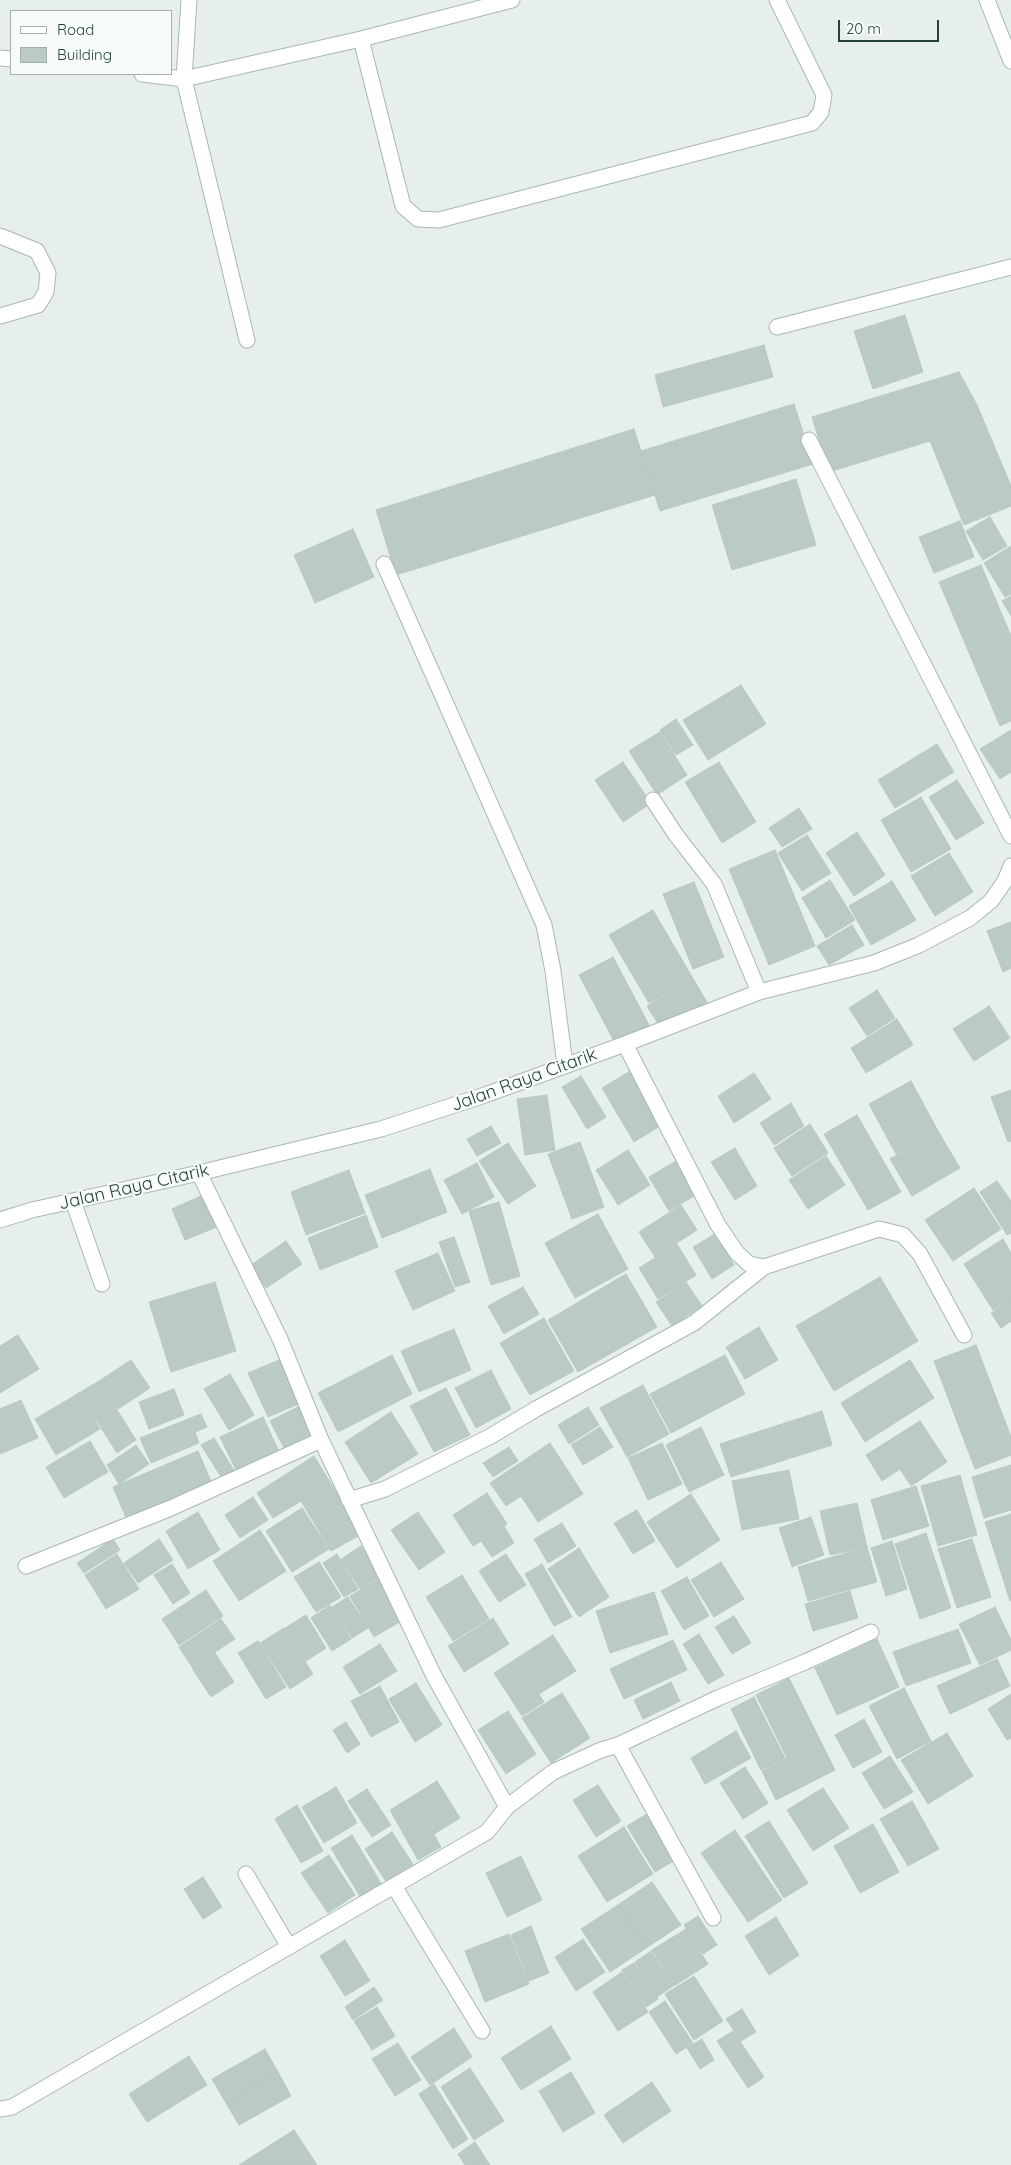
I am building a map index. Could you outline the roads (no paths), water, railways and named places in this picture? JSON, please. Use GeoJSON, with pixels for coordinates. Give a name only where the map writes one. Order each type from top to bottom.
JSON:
{"type":"FeatureCollection","features":[{"type":"Feature","properties":{"kind":"street"},"geometry":{"type":"LineString","coordinates":[[189,0],[184,78],[247,340]]}},
{"type":"Feature","properties":{"kind":"street"},"geometry":{"type":"LineString","coordinates":[[152,75],[184,78],[361,39],[512,0]]}},
{"type":"Feature","properties":{"kind":"street"},"geometry":{"type":"LineString","coordinates":[[361,39],[403,206],[418,219],[439,220],[812,123],[821,112],[824,95],[777,0]]}},
{"type":"Feature","properties":{"kind":"street"},"geometry":{"type":"LineString","coordinates":[[987,0],[1011,61]]}},
{"type":"Feature","properties":{"kind":"street"},"geometry":{"type":"LineString","coordinates":[[0,236],[36,250],[48,273],[46,292],[38,305],[0,316]]}},
{"type":"Feature","properties":{"kind":"street"},"geometry":{"type":"LineString","coordinates":[[777,327],[1011,267]]}},
{"type":"Feature","properties":{"kind":"street"},"geometry":{"type":"LineString","coordinates":[[809,440],[1011,836]]}},
{"type":"Feature","properties":{"kind":"street"},"geometry":{"type":"LineString","coordinates":[[384,564],[544,925],[553,971],[565,1065]]}},
{"type":"Feature","properties":{"kind":"street"},"geometry":{"type":"LineString","coordinates":[[653,800],[676,835],[714,884],[759,992]]}},
{"type":"Feature","properties":{"kind":"street","name":"Jalan Raya Citarik"},"geometry":{"type":"LineString","coordinates":[[0,1220],[73,1201],[381,1130],[485,1095],[625,1044],[759,992],[874,963],[919,944],[970,918],[1008,882],[1011,866]]}},
{"type":"Feature","properties":{"kind":"street"},"geometry":{"type":"LineString","coordinates":[[625,1044],[718,1225],[737,1253],[749,1264],[764,1267]]}},
{"type":"Feature","properties":{"kind":"street"},"geometry":{"type":"LineString","coordinates":[[199,1173],[280,1339],[321,1440],[434,1676],[507,1807]]}},
{"type":"Feature","properties":{"kind":"street"},"geometry":{"type":"LineString","coordinates":[[73,1201],[102,1284]]}},
{"type":"Feature","properties":{"kind":"street"},"geometry":{"type":"LineString","coordinates":[[349,1500],[385,1489],[491,1436],[536,1409],[694,1323],[764,1267],[879,1229],[903,1235],[920,1254],[964,1335]]}},
{"type":"Feature","properties":{"kind":"street"},"geometry":{"type":"LineString","coordinates":[[26,1566],[171,1508],[321,1440]]}},
{"type":"Feature","properties":{"kind":"street"},"geometry":{"type":"LineString","coordinates":[[0,2109],[12,2106],[487,1832],[507,1807],[553,1772],[871,1632]]}},
{"type":"Feature","properties":{"kind":"street"},"geometry":{"type":"LineString","coordinates":[[618,1745],[713,1918]]}},
{"type":"Feature","properties":{"kind":"street"},"geometry":{"type":"LineString","coordinates":[[246,1874],[289,1947]]}},
{"type":"Feature","properties":{"kind":"street"},"geometry":{"type":"LineString","coordinates":[[394,1886],[482,2031]]}}]}
